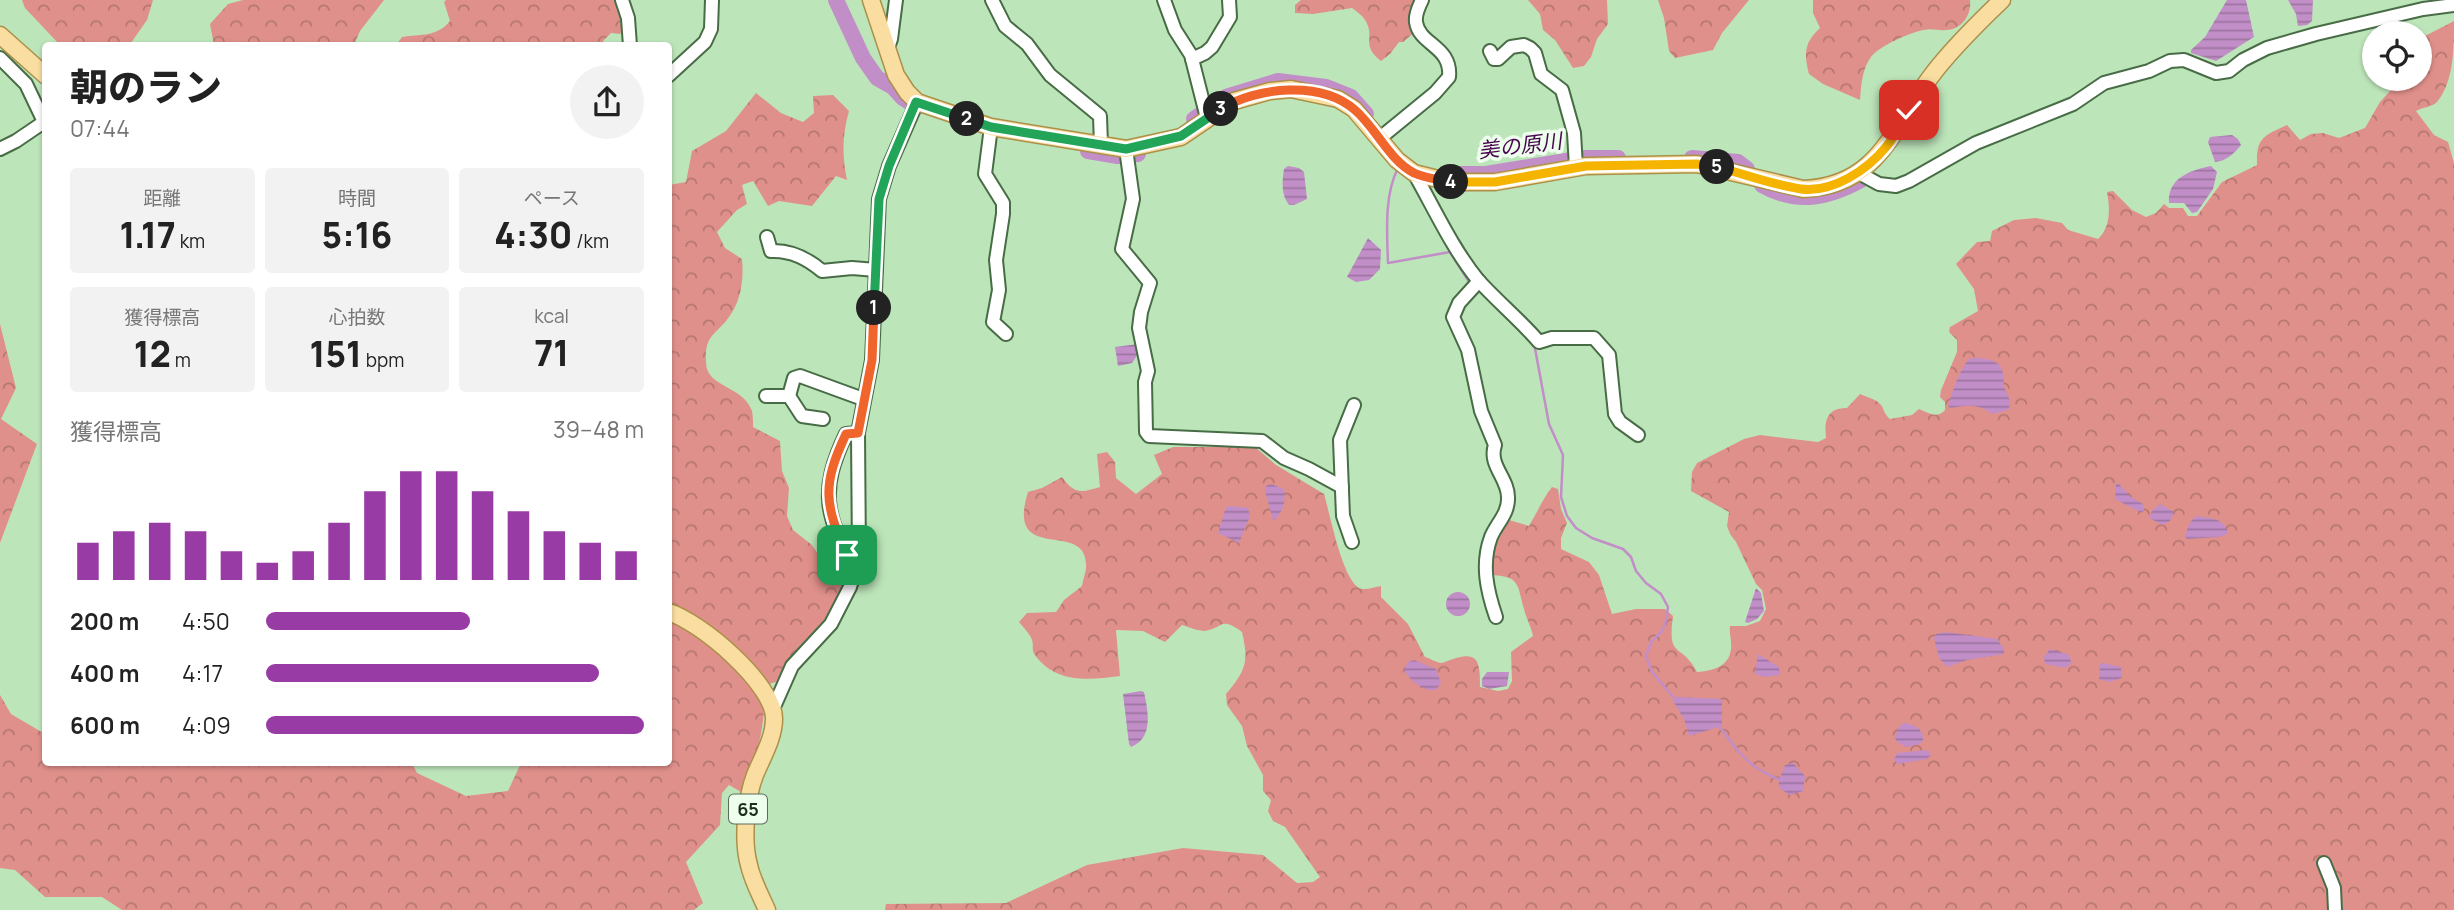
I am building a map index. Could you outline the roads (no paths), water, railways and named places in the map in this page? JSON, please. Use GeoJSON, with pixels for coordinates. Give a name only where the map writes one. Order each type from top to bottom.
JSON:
{"type":"FeatureCollection","features":[{"type":"Feature","properties":{"kind":"main road"},"geometry":{"type":"LineString","coordinates":[[871,0],[900,84],[914,106],[991,127],[1126,149],[1181,136],[1234,101],[1270,91],[1291,89],[1338,99],[1354,109],[1397,160],[1414,173],[1450,182],[1495,182],[1576,167],[1697,164],[1803,189],[1840,183],[1872,161],[1888,146],[1930,77],[2002,0]]}},
{"type":"Feature","properties":{"kind":"main road"},"geometry":{"type":"LineString","coordinates":[[0,36],[42,73]]}},
{"type":"Feature","properties":{"kind":"main road"},"geometry":{"type":"LineString","coordinates":[[672,614],[693,622],[725,647],[757,683],[773,709]]}},
{"type":"Feature","properties":{"kind":"main road","name":"65"},"geometry":{"type":"LineString","coordinates":[[767,910],[748,864],[746,823],[754,778],[775,721],[773,709]]}},
{"type":"Feature","properties":{"kind":"street"},"geometry":{"type":"LineString","coordinates":[[622,0],[628,18],[630,42]]}},
{"type":"Feature","properties":{"kind":"street"},"geometry":{"type":"LineString","coordinates":[[672,72],[705,42],[711,29],[712,0]]}},
{"type":"Feature","properties":{"kind":"street"},"geometry":{"type":"LineString","coordinates":[[887,50],[896,0]]}},
{"type":"Feature","properties":{"kind":"street"},"geometry":{"type":"LineString","coordinates":[[992,0],[1005,26],[1027,44],[1050,75],[1100,116],[1101,145]]}},
{"type":"Feature","properties":{"kind":"street"},"geometry":{"type":"LineString","coordinates":[[1164,0],[1175,30],[1192,59],[1207,118]]}},
{"type":"Feature","properties":{"kind":"street"},"geometry":{"type":"LineString","coordinates":[[1192,59],[1205,54],[1212,47],[1230,17],[1229,0]]}},
{"type":"Feature","properties":{"kind":"street"},"geometry":{"type":"LineString","coordinates":[[1380,138],[1435,93],[1449,77],[1448,61],[1443,53],[1419,30],[1416,21],[1422,0]]}},
{"type":"Feature","properties":{"kind":"street"},"geometry":{"type":"LineString","coordinates":[[1857,172],[1879,184],[1896,186],[1976,143],[2073,104],[2104,83],[2149,71],[2170,61],[2184,60],[2216,73],[2229,71],[2243,60],[2267,48],[2316,33],[2423,9],[2454,5]]}},
{"type":"Feature","properties":{"kind":"street"},"geometry":{"type":"LineString","coordinates":[[1490,51],[1494,60],[1506,49],[1518,46],[1530,48],[1535,53],[1541,74],[1562,90],[1574,133],[1576,167]]}},
{"type":"Feature","properties":{"kind":"street"},"geometry":{"type":"LineString","coordinates":[[0,58],[26,84],[42,118]]}},
{"type":"Feature","properties":{"kind":"street"},"geometry":{"type":"LineString","coordinates":[[773,709],[792,666],[831,624],[856,570],[860,544],[858,433],[872,360],[879,199],[889,166],[914,106]]}},
{"type":"Feature","properties":{"kind":"street"},"geometry":{"type":"LineString","coordinates":[[0,149],[42,126]]}},
{"type":"Feature","properties":{"kind":"street"},"geometry":{"type":"LineString","coordinates":[[991,127],[985,174],[1003,203],[997,250],[999,290],[993,322],[1006,334]]}},
{"type":"Feature","properties":{"kind":"street"},"geometry":{"type":"LineString","coordinates":[[1126,149],[1133,199],[1122,249],[1150,283],[1139,328],[1149,371],[1145,382],[1146,432],[1149,436],[1262,441],[1284,458],[1342,487]]}},
{"type":"Feature","properties":{"kind":"street"},"geometry":{"type":"LineString","coordinates":[[1414,173],[1462,257],[1479,281],[1539,342],[1552,338],[1594,338],[1609,355],[1615,414],[1620,422],[1638,435]]}},
{"type":"Feature","properties":{"kind":"street"},"geometry":{"type":"LineString","coordinates":[[767,237],[771,251],[784,250],[796,254],[822,271],[852,268],[876,270]]}},
{"type":"Feature","properties":{"kind":"street"},"geometry":{"type":"LineString","coordinates":[[1479,281],[1459,303],[1453,317],[1468,350],[1481,411],[1496,445],[1493,449],[1495,463],[1507,487],[1508,507],[1492,536],[1485,573],[1496,617]]}},
{"type":"Feature","properties":{"kind":"street"},"geometry":{"type":"LineString","coordinates":[[823,419],[802,416],[789,396],[794,378],[800,376],[863,399]]}},
{"type":"Feature","properties":{"kind":"street"},"geometry":{"type":"LineString","coordinates":[[766,396],[789,396]]}},
{"type":"Feature","properties":{"kind":"street"},"geometry":{"type":"LineString","coordinates":[[1352,542],[1343,516],[1340,440],[1354,405]]}},
{"type":"Feature","properties":{"kind":"street"},"geometry":{"type":"LineString","coordinates":[[856,570],[831,517],[828,478],[846,434],[858,433]]}},
{"type":"Feature","properties":{"kind":"street"},"geometry":{"type":"LineString","coordinates":[[2324,863],[2334,888],[2334,910]]}},
{"type":"Feature","properties":{"kind":"waterway","name":"美の原川"},"geometry":{"type":"LineString","coordinates":[[836,0],[863,58],[877,78],[893,87],[917,107]]}},
{"type":"Feature","properties":{"kind":"waterway","name":"美の原川"},"geometry":{"type":"LineString","coordinates":[[1194,119],[1226,97],[1278,81],[1326,87],[1351,97],[1366,114]]}},
{"type":"Feature","properties":{"kind":"waterway","name":"美の原川"},"geometry":{"type":"LineString","coordinates":[[1088,151],[1118,156],[1138,154]]}},
{"type":"Feature","properties":{"kind":"waterway","name":"美の原川"},"geometry":{"type":"LineString","coordinates":[[1449,174],[1486,174],[1584,158],[1618,158]]}},
{"type":"Feature","properties":{"kind":"waterway","name":"美の原川"},"geometry":{"type":"LineString","coordinates":[[1692,158],[1738,162],[1747,169]]}},
{"type":"Feature","properties":{"kind":"waterway"},"geometry":{"type":"LineString","coordinates":[[1398,168],[1388,202],[1388,263],[1450,252],[1471,285]]}},
{"type":"Feature","properties":{"kind":"waterway","name":"美の原川"},"geometry":{"type":"LineString","coordinates":[[1762,185],[1788,195],[1812,197],[1837,191],[1861,180]]}},
{"type":"Feature","properties":{"kind":"waterway"},"geometry":{"type":"LineString","coordinates":[[1534,343],[1549,424],[1563,455],[1561,497],[1567,516],[1576,528],[1592,538],[1623,549],[1631,557],[1636,571],[1646,583],[1661,594],[1668,607],[1666,621],[1662,631],[1651,642],[1646,656],[1652,672],[1674,698]]}},
{"type":"Feature","properties":{"kind":"waterway"},"geometry":{"type":"LineString","coordinates":[[1720,727],[1747,760],[1782,781]]}}]}
